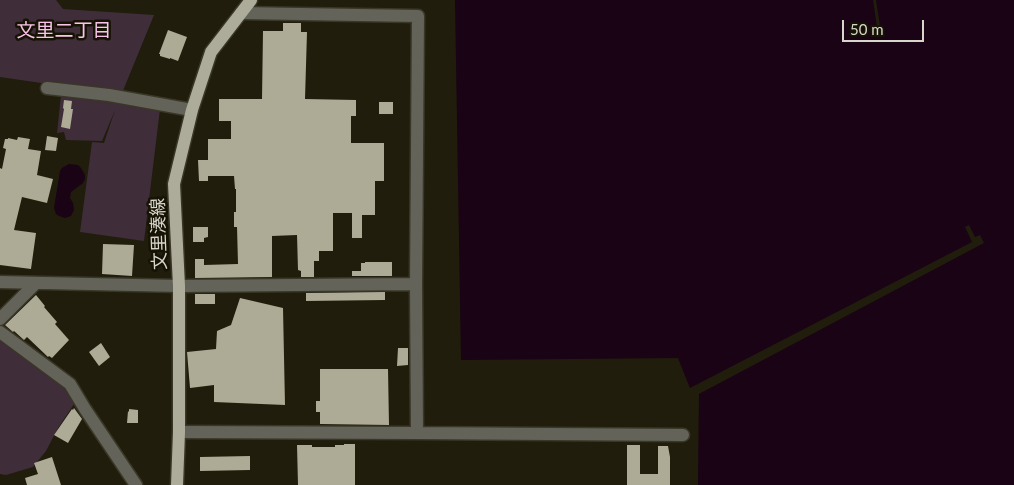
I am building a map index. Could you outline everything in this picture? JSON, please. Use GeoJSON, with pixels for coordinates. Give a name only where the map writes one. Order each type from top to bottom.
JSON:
{"type":"FeatureCollection","features":[{"type":"Feature","properties":{"kind":"main road","name":"文里湊線"},"geometry":{"type":"LineString","coordinates":[[176,485],[179,432],[178,286],[174,184],[192,110],[211,52],[251,0]]}},
{"type":"Feature","properties":{"kind":"street"},"geometry":{"type":"LineString","coordinates":[[241,13],[418,16],[417,432]]}},
{"type":"Feature","properties":{"kind":"street"},"geometry":{"type":"LineString","coordinates":[[47,88],[109,95],[192,110]]}},
{"type":"Feature","properties":{"kind":"street"},"geometry":{"type":"LineString","coordinates":[[0,282],[178,286],[416,284]]}},
{"type":"Feature","properties":{"kind":"street"},"geometry":{"type":"LineString","coordinates":[[0,320],[36,283]]}},
{"type":"Feature","properties":{"kind":"street"},"geometry":{"type":"LineString","coordinates":[[0,332],[70,384],[136,485]]}},
{"type":"Feature","properties":{"kind":"street"},"geometry":{"type":"LineString","coordinates":[[179,432],[683,435]]}},
{"type":"Feature","properties":{"kind":"shaded area"},"geometry":{"type":"Polygon","coordinates":[[[0,0],[56,0],[63,9],[154,15],[120,98],[160,109],[144,241],[80,232],[92,142],[104,143],[115,110],[102,141],[66,140],[64,132],[57,133],[62,86],[0,77],[0,0]]]}},
{"type":"Feature","properties":{"kind":"shaded area"},"geometry":{"type":"Polygon","coordinates":[[[455,0],[873,0],[877,27],[875,28],[876,33],[881,32],[876,0],[1014,0],[1014,485],[698,485],[699,394],[984,243],[980,235],[975,237],[969,225],[965,227],[972,242],[690,388],[678,358],[461,360],[455,0]]]}},
{"type":"Feature","properties":{"kind":"shaded area"},"geometry":{"type":"Polygon","coordinates":[[[69,164],[78,165],[85,175],[85,179],[83,183],[71,192],[70,198],[74,210],[71,216],[65,218],[56,214],[54,208],[60,171],[69,164]]]}},
{"type":"Feature","properties":{"kind":"shaded area"},"geometry":{"type":"Polygon","coordinates":[[[0,338],[63,384],[76,401],[58,428],[46,451],[33,467],[6,475],[0,474],[0,338]]]}},
{"type":"Feature","properties":{"kind":"building"},"geometry":{"type":"Polygon","coordinates":[[[283,23],[301,23],[301,32],[307,32],[305,99],[356,100],[356,116],[351,116],[351,143],[384,143],[384,181],[375,181],[375,215],[362,215],[362,238],[352,238],[352,213],[333,213],[333,251],[319,251],[319,261],[314,261],[314,277],[301,277],[301,271],[298,270],[297,235],[272,236],[272,277],[195,278],[195,259],[204,259],[204,265],[238,264],[237,227],[234,227],[236,189],[234,176],[208,176],[208,181],[199,181],[198,160],[208,160],[208,139],[231,139],[231,121],[219,121],[219,99],[262,99],[263,31],[283,31],[283,23]]]}},
{"type":"Feature","properties":{"kind":"building"},"geometry":{"type":"Polygon","coordinates":[[[168,30],[187,37],[178,61],[160,56],[159,54],[168,30]]]}},
{"type":"Feature","properties":{"kind":"building"},"geometry":{"type":"Polygon","coordinates":[[[64,100],[72,101],[71,109],[73,109],[70,129],[61,127],[64,100]]]}},
{"type":"Feature","properties":{"kind":"building"},"geometry":{"type":"Polygon","coordinates":[[[379,102],[393,102],[393,114],[379,114],[379,102]]]}},
{"type":"Feature","properties":{"kind":"building"},"geometry":{"type":"Polygon","coordinates":[[[47,136],[58,138],[56,151],[45,150],[47,136]]]}},
{"type":"Feature","properties":{"kind":"building"},"geometry":{"type":"Polygon","coordinates":[[[18,137],[30,139],[28,149],[41,151],[37,175],[53,179],[47,203],[22,197],[14,230],[36,233],[31,269],[0,265],[0,168],[2,169],[6,149],[3,148],[5,139],[17,140],[18,137]]]}},
{"type":"Feature","properties":{"kind":"building"},"geometry":{"type":"Polygon","coordinates":[[[193,227],[208,227],[208,237],[204,238],[204,242],[193,242],[193,227]]]}},
{"type":"Feature","properties":{"kind":"building"},"geometry":{"type":"Polygon","coordinates":[[[103,244],[134,245],[132,276],[102,274],[103,244]]]}},
{"type":"Feature","properties":{"kind":"building"},"geometry":{"type":"Polygon","coordinates":[[[392,262],[392,276],[352,276],[352,271],[361,271],[361,263],[392,262]]]}},
{"type":"Feature","properties":{"kind":"building"},"geometry":{"type":"Polygon","coordinates":[[[385,292],[385,300],[306,301],[306,293],[385,292]]]}},
{"type":"Feature","properties":{"kind":"building"},"geometry":{"type":"Polygon","coordinates":[[[195,294],[215,294],[215,304],[195,304],[195,294]]]}},
{"type":"Feature","properties":{"kind":"building"},"geometry":{"type":"Polygon","coordinates":[[[36,295],[57,322],[55,324],[69,340],[52,358],[48,357],[27,337],[24,340],[5,325],[36,295]]]}},
{"type":"Feature","properties":{"kind":"building"},"geometry":{"type":"Polygon","coordinates":[[[240,298],[283,308],[285,405],[214,402],[214,385],[190,388],[187,352],[216,349],[217,331],[231,325],[240,298]]]}},
{"type":"Feature","properties":{"kind":"building"},"geometry":{"type":"Polygon","coordinates":[[[101,343],[110,357],[99,366],[89,352],[101,343]]]}},
{"type":"Feature","properties":{"kind":"building"},"geometry":{"type":"Polygon","coordinates":[[[398,348],[408,348],[408,365],[397,366],[398,348]]]}},
{"type":"Feature","properties":{"kind":"building"},"geometry":{"type":"Polygon","coordinates":[[[320,369],[388,369],[389,425],[320,424],[320,412],[316,412],[316,401],[320,401],[320,369]]]}},
{"type":"Feature","properties":{"kind":"building"},"geometry":{"type":"Polygon","coordinates":[[[74,408],[82,419],[68,443],[54,435],[74,408]]]}},
{"type":"Feature","properties":{"kind":"building"},"geometry":{"type":"Polygon","coordinates":[[[129,409],[138,410],[138,423],[127,423],[129,409]]]}},
{"type":"Feature","properties":{"kind":"building"},"geometry":{"type":"Polygon","coordinates":[[[355,444],[355,485],[298,485],[297,445],[335,447],[335,445],[355,444]]]}},
{"type":"Feature","properties":{"kind":"building"},"geometry":{"type":"Polygon","coordinates":[[[627,445],[640,445],[640,474],[658,474],[658,446],[668,446],[670,485],[627,485],[627,445]]]}},
{"type":"Feature","properties":{"kind":"building"},"geometry":{"type":"Polygon","coordinates":[[[250,456],[250,470],[200,471],[200,457],[250,456]]]}},
{"type":"Feature","properties":{"kind":"building"},"geometry":{"type":"Polygon","coordinates":[[[52,457],[61,485],[27,485],[25,478],[38,474],[34,463],[52,457]]]}},
{"type":"Feature","properties":{"kind":"district","name":"文里二丁目"},"geometry":{"type":"Point","coordinates":[64,31]}}]}
